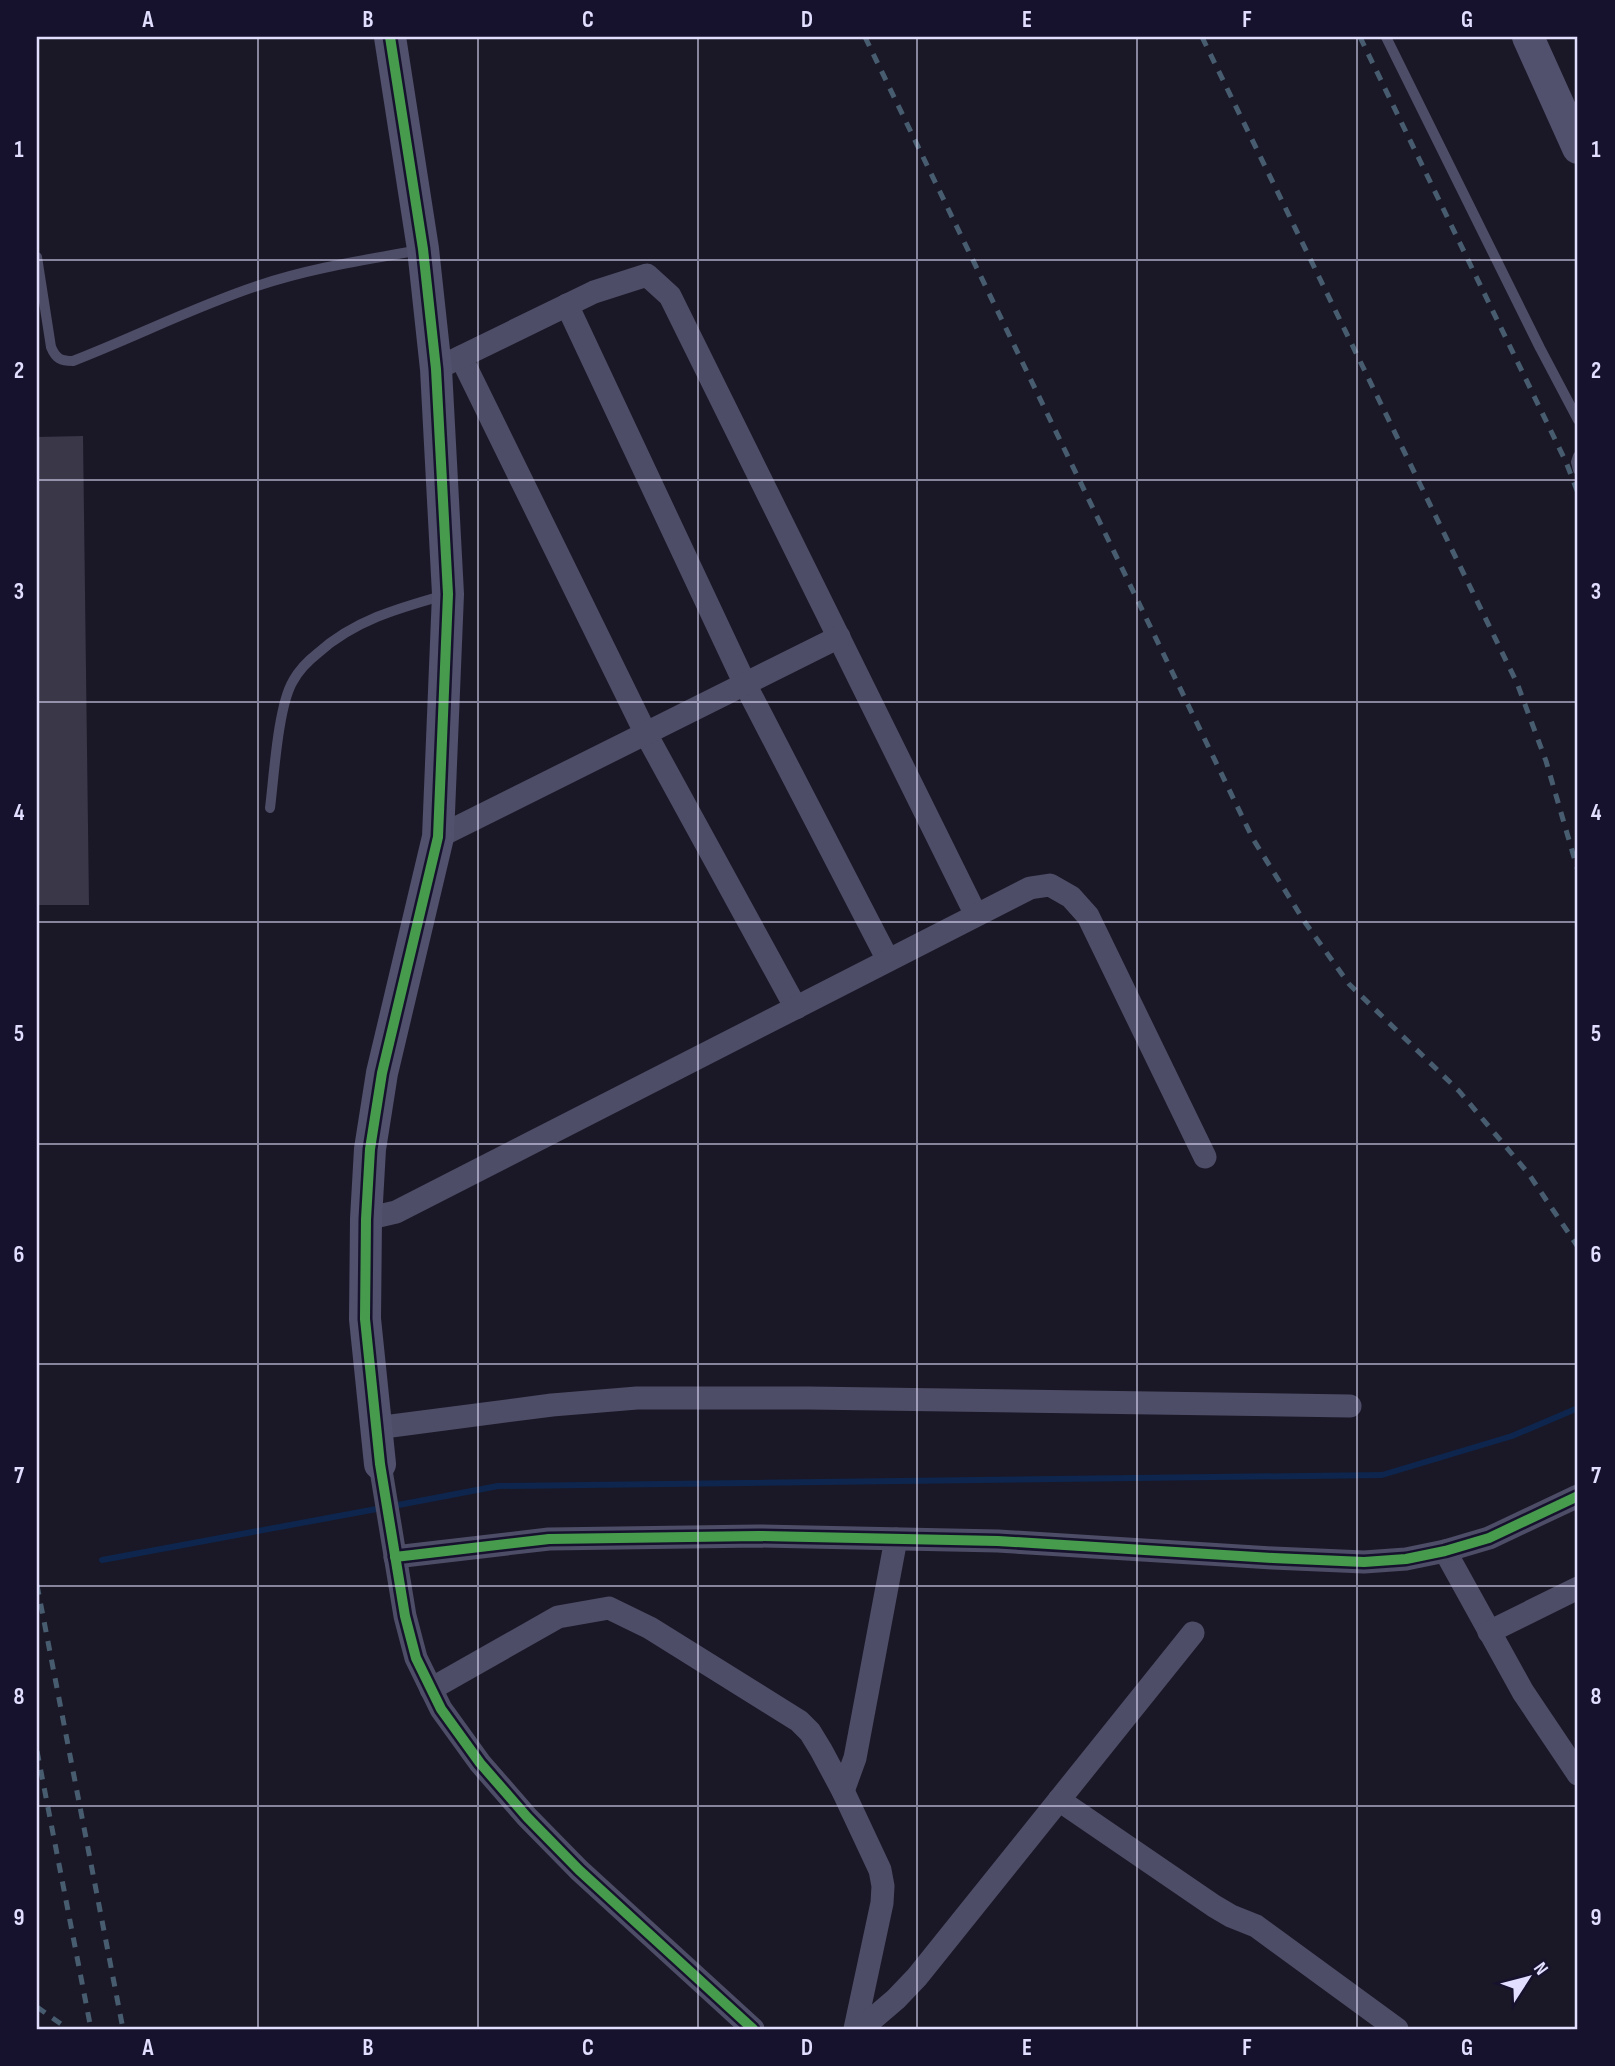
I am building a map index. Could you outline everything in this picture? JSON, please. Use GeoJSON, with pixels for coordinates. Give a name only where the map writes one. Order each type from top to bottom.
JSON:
{"type":"FeatureCollection","features":[{"type":"Feature","properties":{"kind":"street"},"geometry":{"type":"LineString","coordinates":[[390,37],[423,250],[448,363],[447,594],[438,837],[382,1073],[370,1149],[366,1219],[365,1319],[376,1428],[408,1627],[416,1658],[441,1709],[480,1763],[579,1870],[753,2029]]}},
{"type":"Feature","properties":{"kind":"street"},"geometry":{"type":"LineString","coordinates":[[1528,37],[1578,148]]}},
{"type":"Feature","properties":{"kind":"street"},"geometry":{"type":"LineString","coordinates":[[448,363],[594,292],[647,275],[670,296],[976,915]]}},
{"type":"Feature","properties":{"kind":"street"},"geometry":{"type":"LineString","coordinates":[[567,305],[745,684],[888,960]]}},
{"type":"Feature","properties":{"kind":"street"},"geometry":{"type":"LineString","coordinates":[[448,363],[646,734],[796,1007]]}},
{"type":"Feature","properties":{"kind":"street"},"geometry":{"type":"LineString","coordinates":[[438,837],[839,637]]}},
{"type":"Feature","properties":{"kind":"street"},"geometry":{"type":"LineString","coordinates":[[366,1219],[396,1212],[976,915],[1030,888],[1050,885],[1072,897],[1088,916],[1205,1157]]}},
{"type":"Feature","properties":{"kind":"street"},"geometry":{"type":"LineString","coordinates":[[376,1428],[552,1405],[637,1398],[1350,1406]]}},
{"type":"Feature","properties":{"kind":"street"},"geometry":{"type":"LineString","coordinates":[[394,1547],[574,1538],[758,1536],[998,1541],[1364,1562],[1406,1559],[1489,1538],[1578,1496]]}},
{"type":"Feature","properties":{"kind":"street"},"geometry":{"type":"LineString","coordinates":[[843,1791],[855,1758],[895,1539]]}},
{"type":"Feature","properties":{"kind":"street"},"geometry":{"type":"LineString","coordinates":[[1445,1551],[1523,1692],[1578,1774]]}},
{"type":"Feature","properties":{"kind":"street"},"geometry":{"type":"LineString","coordinates":[[1489,1632],[1578,1588]]}},
{"type":"Feature","properties":{"kind":"street"},"geometry":{"type":"LineString","coordinates":[[431,1689],[558,1617],[609,1608],[650,1628],[799,1721],[810,1732],[843,1791],[880,1870],[884,1886],[855,2029]]}},
{"type":"Feature","properties":{"kind":"street"},"geometry":{"type":"LineString","coordinates":[[861,2029],[896,1999],[916,1977],[1193,1633]]}},
{"type":"Feature","properties":{"kind":"street"},"geometry":{"type":"LineString","coordinates":[[1059,1800],[1214,1906],[1256,1926],[1397,2029]]}},
{"type":"Feature","properties":{"kind":"lane"},"geometry":{"type":"LineString","coordinates":[[1386,37],[1578,420]]}},
{"type":"Feature","properties":{"kind":"lane"},"geometry":{"type":"LineString","coordinates":[[37,257],[51,347],[55,357],[63,361],[73,361],[130,339],[197,308],[257,286],[320,269],[423,250]]}},
{"type":"Feature","properties":{"kind":"lane"},"geometry":{"type":"LineString","coordinates":[[1578,456],[1578,470]]}},
{"type":"Feature","properties":{"kind":"lane"},"geometry":{"type":"LineString","coordinates":[[270,808],[282,713],[292,681],[309,660],[330,642],[357,625],[388,611],[447,594]]}},
{"type":"Feature","properties":{"kind":"building"},"geometry":{"type":"Polygon","coordinates":[[[83,436],[89,905],[37,905],[37,437],[83,436]]]}},
{"type":"Feature","properties":{"kind":"waterway"},"geometry":{"type":"LineString","coordinates":[[393,1506],[498,1486],[1382,1475],[1512,1436],[1578,1408]]}},
{"type":"Feature","properties":{"kind":"waterway"},"geometry":{"type":"LineString","coordinates":[[102,1560],[382,1508]]}},
{"type":"Feature","properties":{"kind":"railway"},"geometry":{"type":"LineString","coordinates":[[865,37],[1253,839],[1304,921],[1349,984],[1459,1091],[1528,1173],[1578,1247]]}},
{"type":"Feature","properties":{"kind":"railway"},"geometry":{"type":"LineString","coordinates":[[1202,37],[1517,683],[1546,761],[1578,871]]}},
{"type":"Feature","properties":{"kind":"railway"},"geometry":{"type":"LineString","coordinates":[[1360,37],[1566,462],[1578,493]]}},
{"type":"Feature","properties":{"kind":"railway"},"geometry":{"type":"LineString","coordinates":[[37,1585],[123,2029]]}},
{"type":"Feature","properties":{"kind":"railway"},"geometry":{"type":"LineString","coordinates":[[37,1751],[91,2029]]}},
{"type":"Feature","properties":{"kind":"railway"},"geometry":{"type":"LineString","coordinates":[[37,2007],[68,2029]]}},
{"type":"Feature","properties":{"kind":"cycle path"},"geometry":{"type":"LineString","coordinates":[[390,37],[423,249],[436,369],[448,594],[438,837],[382,1073],[370,1149],[366,1219],[365,1319],[380,1464],[405,1616],[416,1658],[441,1709],[480,1763],[527,1817],[579,1870],[753,2029]]}},
{"type":"Feature","properties":{"kind":"cycle path"},"geometry":{"type":"LineString","coordinates":[[395,1557],[549,1539],[758,1536],[998,1541],[1364,1562],[1406,1559],[1489,1538],[1578,1496]]}}]}
